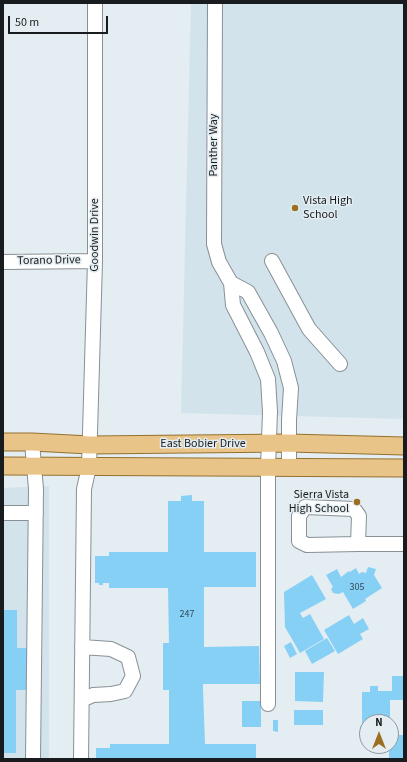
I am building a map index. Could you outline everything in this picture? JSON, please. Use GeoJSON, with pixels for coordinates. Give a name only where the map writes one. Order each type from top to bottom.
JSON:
{"type":"FeatureCollection","features":[{"type":"Feature","properties":{"kind":"main road","name":"East Bobier Drive"},"geometry":{"type":"LineString","coordinates":[[3,442],[90,445],[289,444],[404,446]]}},
{"type":"Feature","properties":{"kind":"main road","name":"East Bobier Drive"},"geometry":{"type":"LineString","coordinates":[[3,466],[404,468]]}},
{"type":"Feature","properties":{"kind":"street","name":"Goodwin Drive"},"geometry":{"type":"LineString","coordinates":[[81,759],[84,489],[89,466],[95,261],[95,3]]}},
{"type":"Feature","properties":{"kind":"street","name":"Panther Way"},"geometry":{"type":"LineString","coordinates":[[215,3],[214,244],[218,262],[231,283],[233,305],[268,380],[270,412],[268,467],[268,704]]}},
{"type":"Feature","properties":{"kind":"street","name":"Torano Drive"},"geometry":{"type":"LineString","coordinates":[[3,262],[95,261]]}},
{"type":"Feature","properties":{"kind":"street"},"geometry":{"type":"LineString","coordinates":[[272,261],[309,329],[340,364]]}},
{"type":"Feature","properties":{"kind":"street","name":"Panther Way"},"geometry":{"type":"LineString","coordinates":[[231,283],[248,292],[271,332],[284,361],[291,388],[289,444],[290,468]]}},
{"type":"Feature","properties":{"kind":"street"},"geometry":{"type":"LineString","coordinates":[[32,442],[35,466],[36,513],[33,759]]}},
{"type":"Feature","properties":{"kind":"street"},"geometry":{"type":"LineString","coordinates":[[358,544],[359,516],[354,509],[305,508],[299,516],[299,541],[307,545],[404,544]]}},
{"type":"Feature","properties":{"kind":"street"},"geometry":{"type":"LineString","coordinates":[[3,513],[36,513]]}},
{"type":"Feature","properties":{"kind":"street"},"geometry":{"type":"LineString","coordinates":[[82,647],[111,649],[128,657],[132,676],[125,691],[111,694],[93,695],[82,700]]}},
{"type":"Feature","properties":{"kind":"shaded area","name":"Vista High School"},"geometry":{"type":"Polygon","coordinates":[[[191,3],[404,3],[404,419],[181,413],[191,3]]]}},
{"type":"Feature","properties":{"kind":"shaded area"},"geometry":{"type":"Polygon","coordinates":[[[49,486],[49,759],[3,759],[3,488],[49,486]]]}},
{"type":"Feature","properties":{"kind":"building"},"geometry":{"type":"Polygon","coordinates":[[[192,495],[192,501],[204,501],[204,552],[256,552],[256,587],[204,587],[204,647],[259,646],[260,684],[203,684],[203,689],[205,744],[256,744],[256,759],[96,759],[96,748],[110,748],[110,744],[169,744],[169,690],[163,690],[163,643],[169,643],[168,588],[109,588],[109,583],[99,585],[99,583],[95,583],[95,556],[109,556],[109,552],[168,552],[168,501],[181,501],[181,496],[192,495]]]}},
{"type":"Feature","properties":{"kind":"building"},"geometry":{"type":"Polygon","coordinates":[[[368,567],[376,569],[374,575],[382,588],[353,609],[343,592],[339,594],[333,593],[331,589],[333,587],[326,575],[337,569],[341,577],[356,568],[359,574],[362,572],[366,573],[368,567]]]}},
{"type":"Feature","properties":{"kind":"building"},"geometry":{"type":"Polygon","coordinates":[[[312,575],[326,599],[300,613],[303,618],[310,614],[324,639],[300,653],[285,627],[284,592],[312,575]]]}},
{"type":"Feature","properties":{"kind":"building"},"geometry":{"type":"Polygon","coordinates":[[[3,610],[17,610],[17,648],[33,648],[33,690],[16,690],[16,753],[3,753],[3,610]]]}},
{"type":"Feature","properties":{"kind":"building"},"geometry":{"type":"Polygon","coordinates":[[[349,615],[354,624],[363,618],[369,629],[360,634],[363,639],[338,654],[324,630],[349,615]]]}},
{"type":"Feature","properties":{"kind":"building"},"geometry":{"type":"Polygon","coordinates":[[[327,638],[335,651],[312,664],[305,651],[327,638]]]}},
{"type":"Feature","properties":{"kind":"building"},"geometry":{"type":"Polygon","coordinates":[[[291,642],[297,654],[290,658],[284,646],[291,642]]]}},
{"type":"Feature","properties":{"kind":"building"},"geometry":{"type":"Polygon","coordinates":[[[295,672],[324,672],[323,702],[295,701],[295,672]]]}},
{"type":"Feature","properties":{"kind":"building"},"geometry":{"type":"Polygon","coordinates":[[[392,676],[404,676],[404,700],[390,700],[390,714],[362,714],[362,692],[370,692],[370,686],[378,686],[378,691],[392,691],[392,676]]]}},
{"type":"Feature","properties":{"kind":"building"},"geometry":{"type":"Polygon","coordinates":[[[242,701],[261,701],[261,727],[242,727],[242,701]]]}},
{"type":"Feature","properties":{"kind":"building"},"geometry":{"type":"Polygon","coordinates":[[[294,710],[323,710],[323,725],[294,725],[294,710]]]}},
{"type":"Feature","properties":{"kind":"building"},"geometry":{"type":"Polygon","coordinates":[[[273,720],[278,720],[278,732],[273,731],[273,720]]]}},
{"type":"Feature","properties":{"kind":"building"},"geometry":{"type":"Polygon","coordinates":[[[399,735],[404,735],[404,759],[389,759],[389,754],[399,754],[399,735]]]}},
{"type":"Feature","properties":{"kind":"place","name":"Vista High School"},"geometry":{"type":"Point","coordinates":[295,208]}},
{"type":"Feature","properties":{"kind":"place","name":"Sierra Vista High School"},"geometry":{"type":"Point","coordinates":[357,502]}}]}
